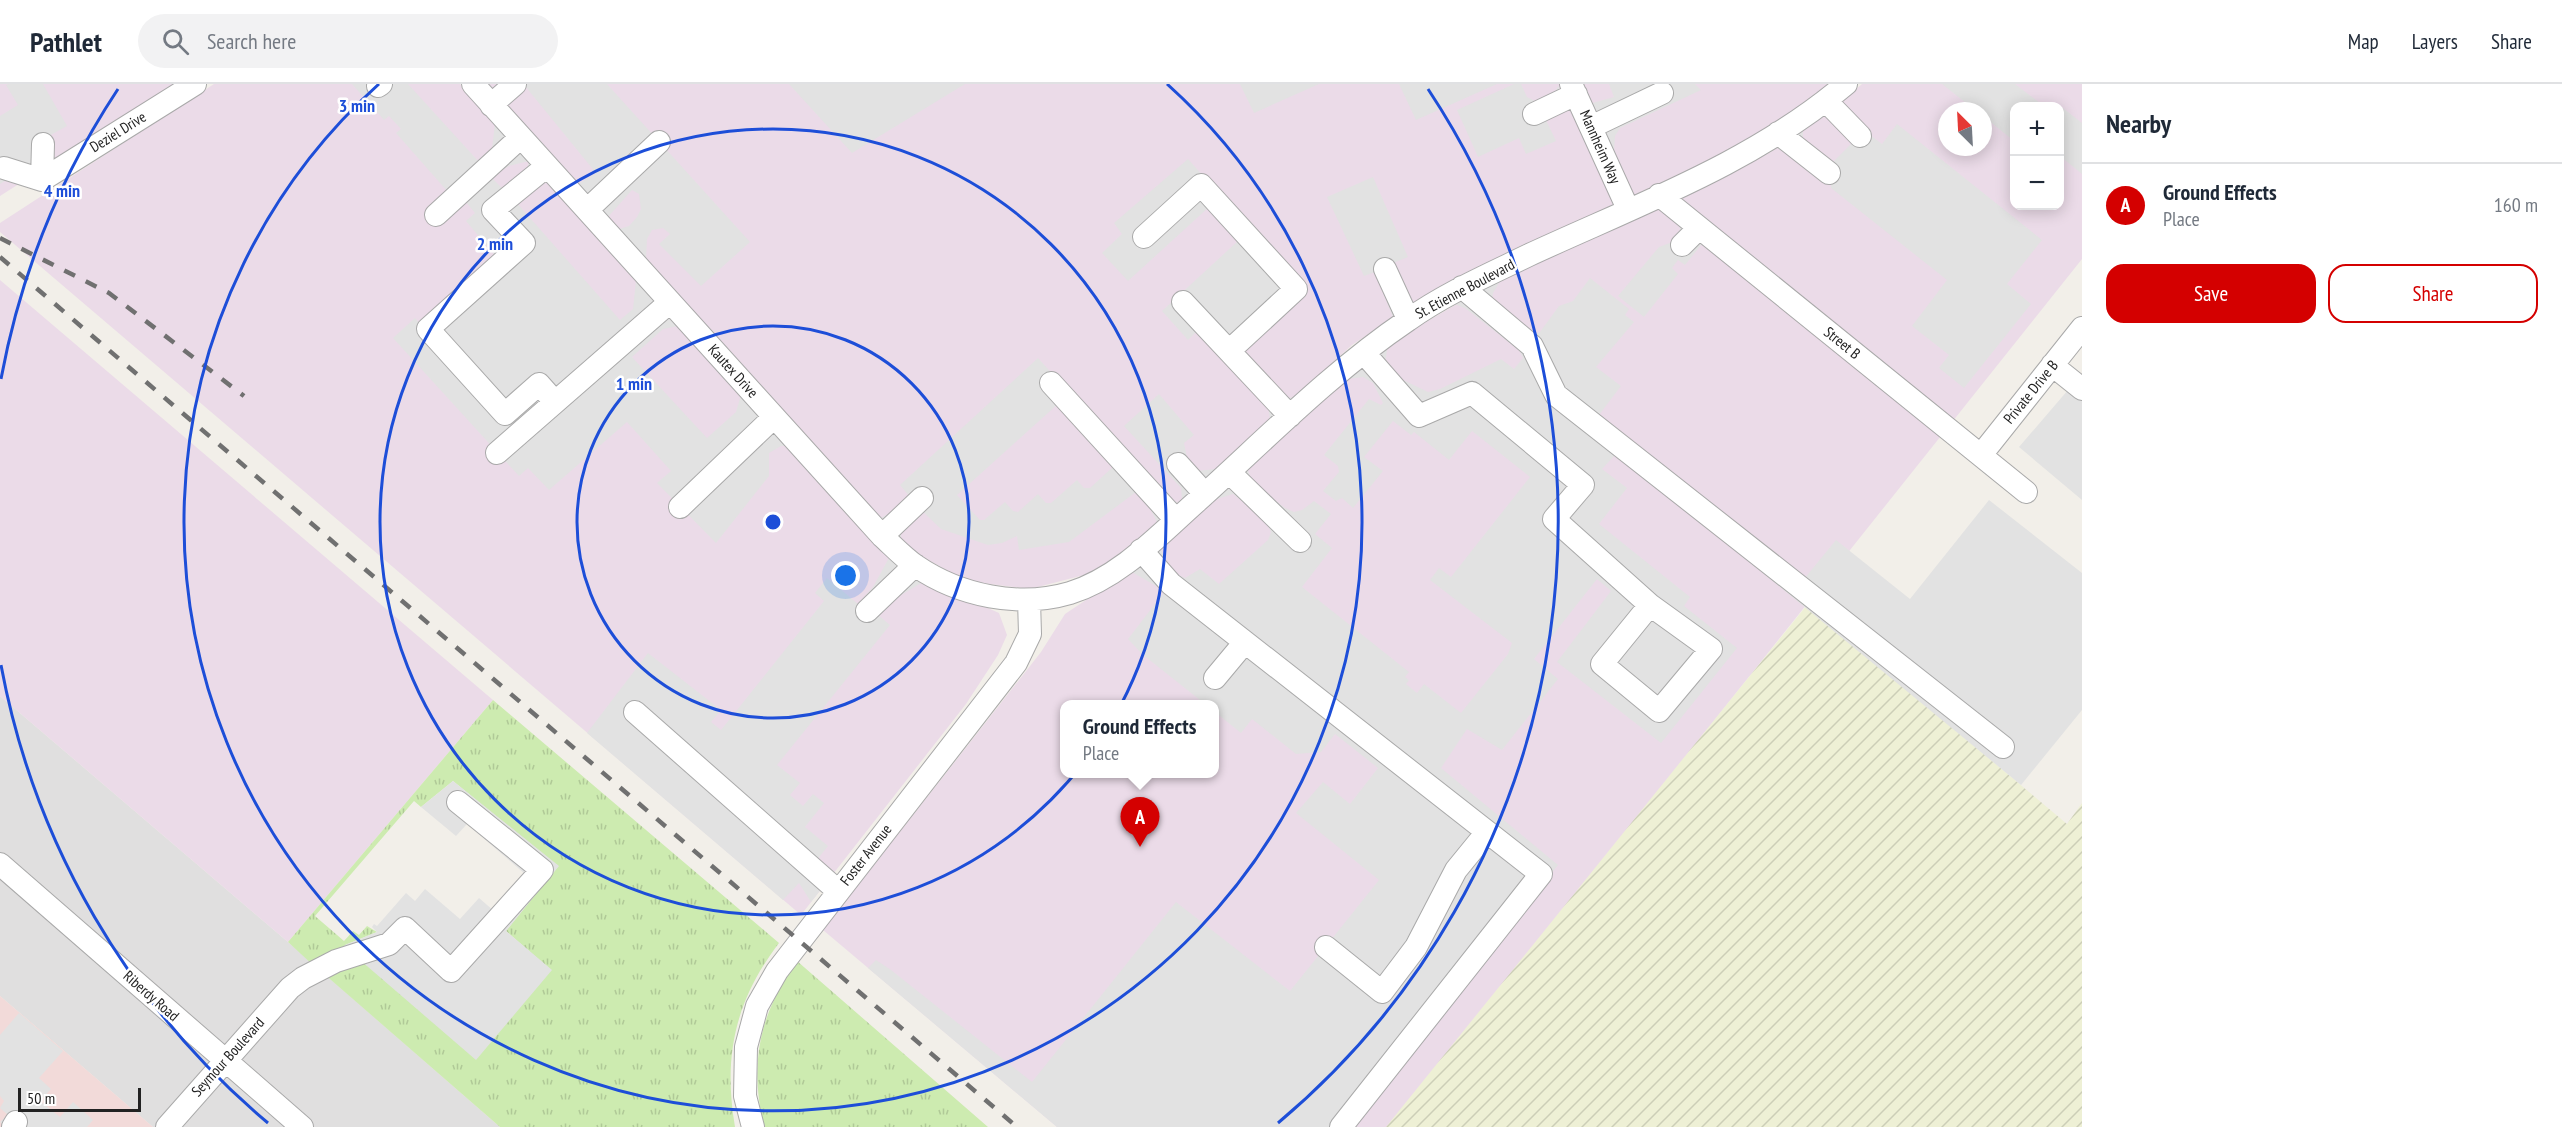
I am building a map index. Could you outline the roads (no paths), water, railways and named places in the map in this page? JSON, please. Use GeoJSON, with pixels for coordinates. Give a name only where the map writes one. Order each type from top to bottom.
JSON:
{"type":"FeatureCollection","features":[{"type":"Feature","properties":{"kind":"street","name":"Deziel Drive"},"geometry":{"type":"LineString","coordinates":[[42,180],[195,84]]}},
{"type":"Feature","properties":{"kind":"street","name":"Kautex Drive"},"geometry":{"type":"LineString","coordinates":[[473,84],[882,536],[915,565],[948,583],[993,598],[1029,600]]}},
{"type":"Feature","properties":{"kind":"street"},"geometry":{"type":"LineString","coordinates":[[491,105],[515,84]]}},
{"type":"Feature","properties":{"kind":"street","name":"St. Etienne Boulevard"},"geometry":{"type":"LineString","coordinates":[[1029,600],[1071,593],[1111,573],[1176,520],[1290,416],[1408,319],[1461,287],[1754,150],[1826,101],[1846,84]]}},
{"type":"Feature","properties":{"kind":"street"},"geometry":{"type":"LineString","coordinates":[[1534,114],[1574,89]]}},
{"type":"Feature","properties":{"kind":"street","name":"Mannheim Way"},"geometry":{"type":"LineString","coordinates":[[1574,89],[1628,209]]}},
{"type":"Feature","properties":{"kind":"street"},"geometry":{"type":"LineString","coordinates":[[1591,127],[1662,93]]}},
{"type":"Feature","properties":{"kind":"street"},"geometry":{"type":"LineString","coordinates":[[1826,101],[1860,136]]}},
{"type":"Feature","properties":{"kind":"street"},"geometry":{"type":"LineString","coordinates":[[1778,133],[1829,173]]}},
{"type":"Feature","properties":{"kind":"street"},"geometry":{"type":"LineString","coordinates":[[436,215],[521,137]]}},
{"type":"Feature","properties":{"kind":"street"},"geometry":{"type":"LineString","coordinates":[[587,210],[659,142]]}},
{"type":"Feature","properties":{"kind":"street"},"geometry":{"type":"LineString","coordinates":[[4,168],[42,180],[43,144]]}},
{"type":"Feature","properties":{"kind":"street"},"geometry":{"type":"LineString","coordinates":[[547,166],[494,210],[524,243],[428,329],[505,414],[539,384],[555,402]]}},
{"type":"Feature","properties":{"kind":"street"},"geometry":{"type":"LineString","coordinates":[[1144,237],[1201,185],[1296,289],[1229,351]]}},
{"type":"Feature","properties":{"kind":"street","name":"Street B"},"geometry":{"type":"LineString","coordinates":[[1659,195],[2026,492]]}},
{"type":"Feature","properties":{"kind":"street"},"geometry":{"type":"LineString","coordinates":[[1682,246],[1699,228]]}},
{"type":"Feature","properties":{"kind":"street"},"geometry":{"type":"LineString","coordinates":[[1385,269],[1408,319]]}},
{"type":"Feature","properties":{"kind":"street"},"geometry":{"type":"LineString","coordinates":[[1461,287],[1532,346],[1556,395],[2003,747]]}},
{"type":"Feature","properties":{"kind":"street"},"geometry":{"type":"LineString","coordinates":[[497,453],[670,302]]}},
{"type":"Feature","properties":{"kind":"street"},"geometry":{"type":"LineString","coordinates":[[1184,302],[1290,416]]}},
{"type":"Feature","properties":{"kind":"street","name":"Private Drive B"},"geometry":{"type":"LineString","coordinates":[[1981,455],[2082,328]]}},
{"type":"Feature","properties":{"kind":"street"},"geometry":{"type":"LineString","coordinates":[[1364,353],[1419,416],[1472,393],[1582,485],[1554,519],[1650,605],[1711,649],[1659,711],[1602,664],[1650,605]]}},
{"type":"Feature","properties":{"kind":"street"},"geometry":{"type":"LineString","coordinates":[[2052,365],[2082,389]]}},
{"type":"Feature","properties":{"kind":"street"},"geometry":{"type":"LineString","coordinates":[[1051,383],[1176,520]]}},
{"type":"Feature","properties":{"kind":"street"},"geometry":{"type":"LineString","coordinates":[[680,507],[774,417]]}},
{"type":"Feature","properties":{"kind":"street"},"geometry":{"type":"LineString","coordinates":[[1178,464],[1205,494]]}},
{"type":"Feature","properties":{"kind":"street"},"geometry":{"type":"LineString","coordinates":[[1229,472],[1300,541]]}},
{"type":"Feature","properties":{"kind":"street"},"geometry":{"type":"LineString","coordinates":[[882,536],[922,498]]}},
{"type":"Feature","properties":{"kind":"street"},"geometry":{"type":"LineString","coordinates":[[1141,550],[1171,584],[1541,874],[1341,1127]]}},
{"type":"Feature","properties":{"kind":"street"},"geometry":{"type":"LineString","coordinates":[[867,611],[915,565]]}},
{"type":"Feature","properties":{"kind":"street","name":"Foster Avenue"},"geometry":{"type":"LineString","coordinates":[[753,1127],[745,1096],[746,1047],[758,1006],[777,971],[1016,663],[1030,634],[1029,600]]}},
{"type":"Feature","properties":{"kind":"street"},"geometry":{"type":"LineString","coordinates":[[1215,678],[1245,642]]}},
{"type":"Feature","properties":{"kind":"street"},"geometry":{"type":"LineString","coordinates":[[635,712],[838,891]]}},
{"type":"Feature","properties":{"kind":"street","name":"Seymour Boulevard"},"geometry":{"type":"LineString","coordinates":[[166,1127],[290,988],[303,978],[336,961],[389,944],[405,928],[451,971],[542,870],[458,802]]}},
{"type":"Feature","properties":{"kind":"street"},"geometry":{"type":"LineString","coordinates":[[1326,947],[1382,992],[1416,947],[1456,870],[1487,832]]}},
{"type":"Feature","properties":{"kind":"street","name":"Riberdy Road"},"geometry":{"type":"LineString","coordinates":[[0,864],[302,1127]]}},
{"type":"Feature","properties":{"kind":"railway"},"geometry":{"type":"LineString","coordinates":[[0,238],[109,293],[244,396]]}},
{"type":"Feature","properties":{"kind":"railway"},"geometry":{"type":"LineString","coordinates":[[0,257],[1017,1127]]}},
{"type":"Feature","properties":{"kind":"place","name":"Ground Effects"},"geometry":{"type":"Point","coordinates":[1140,847]}}]}
